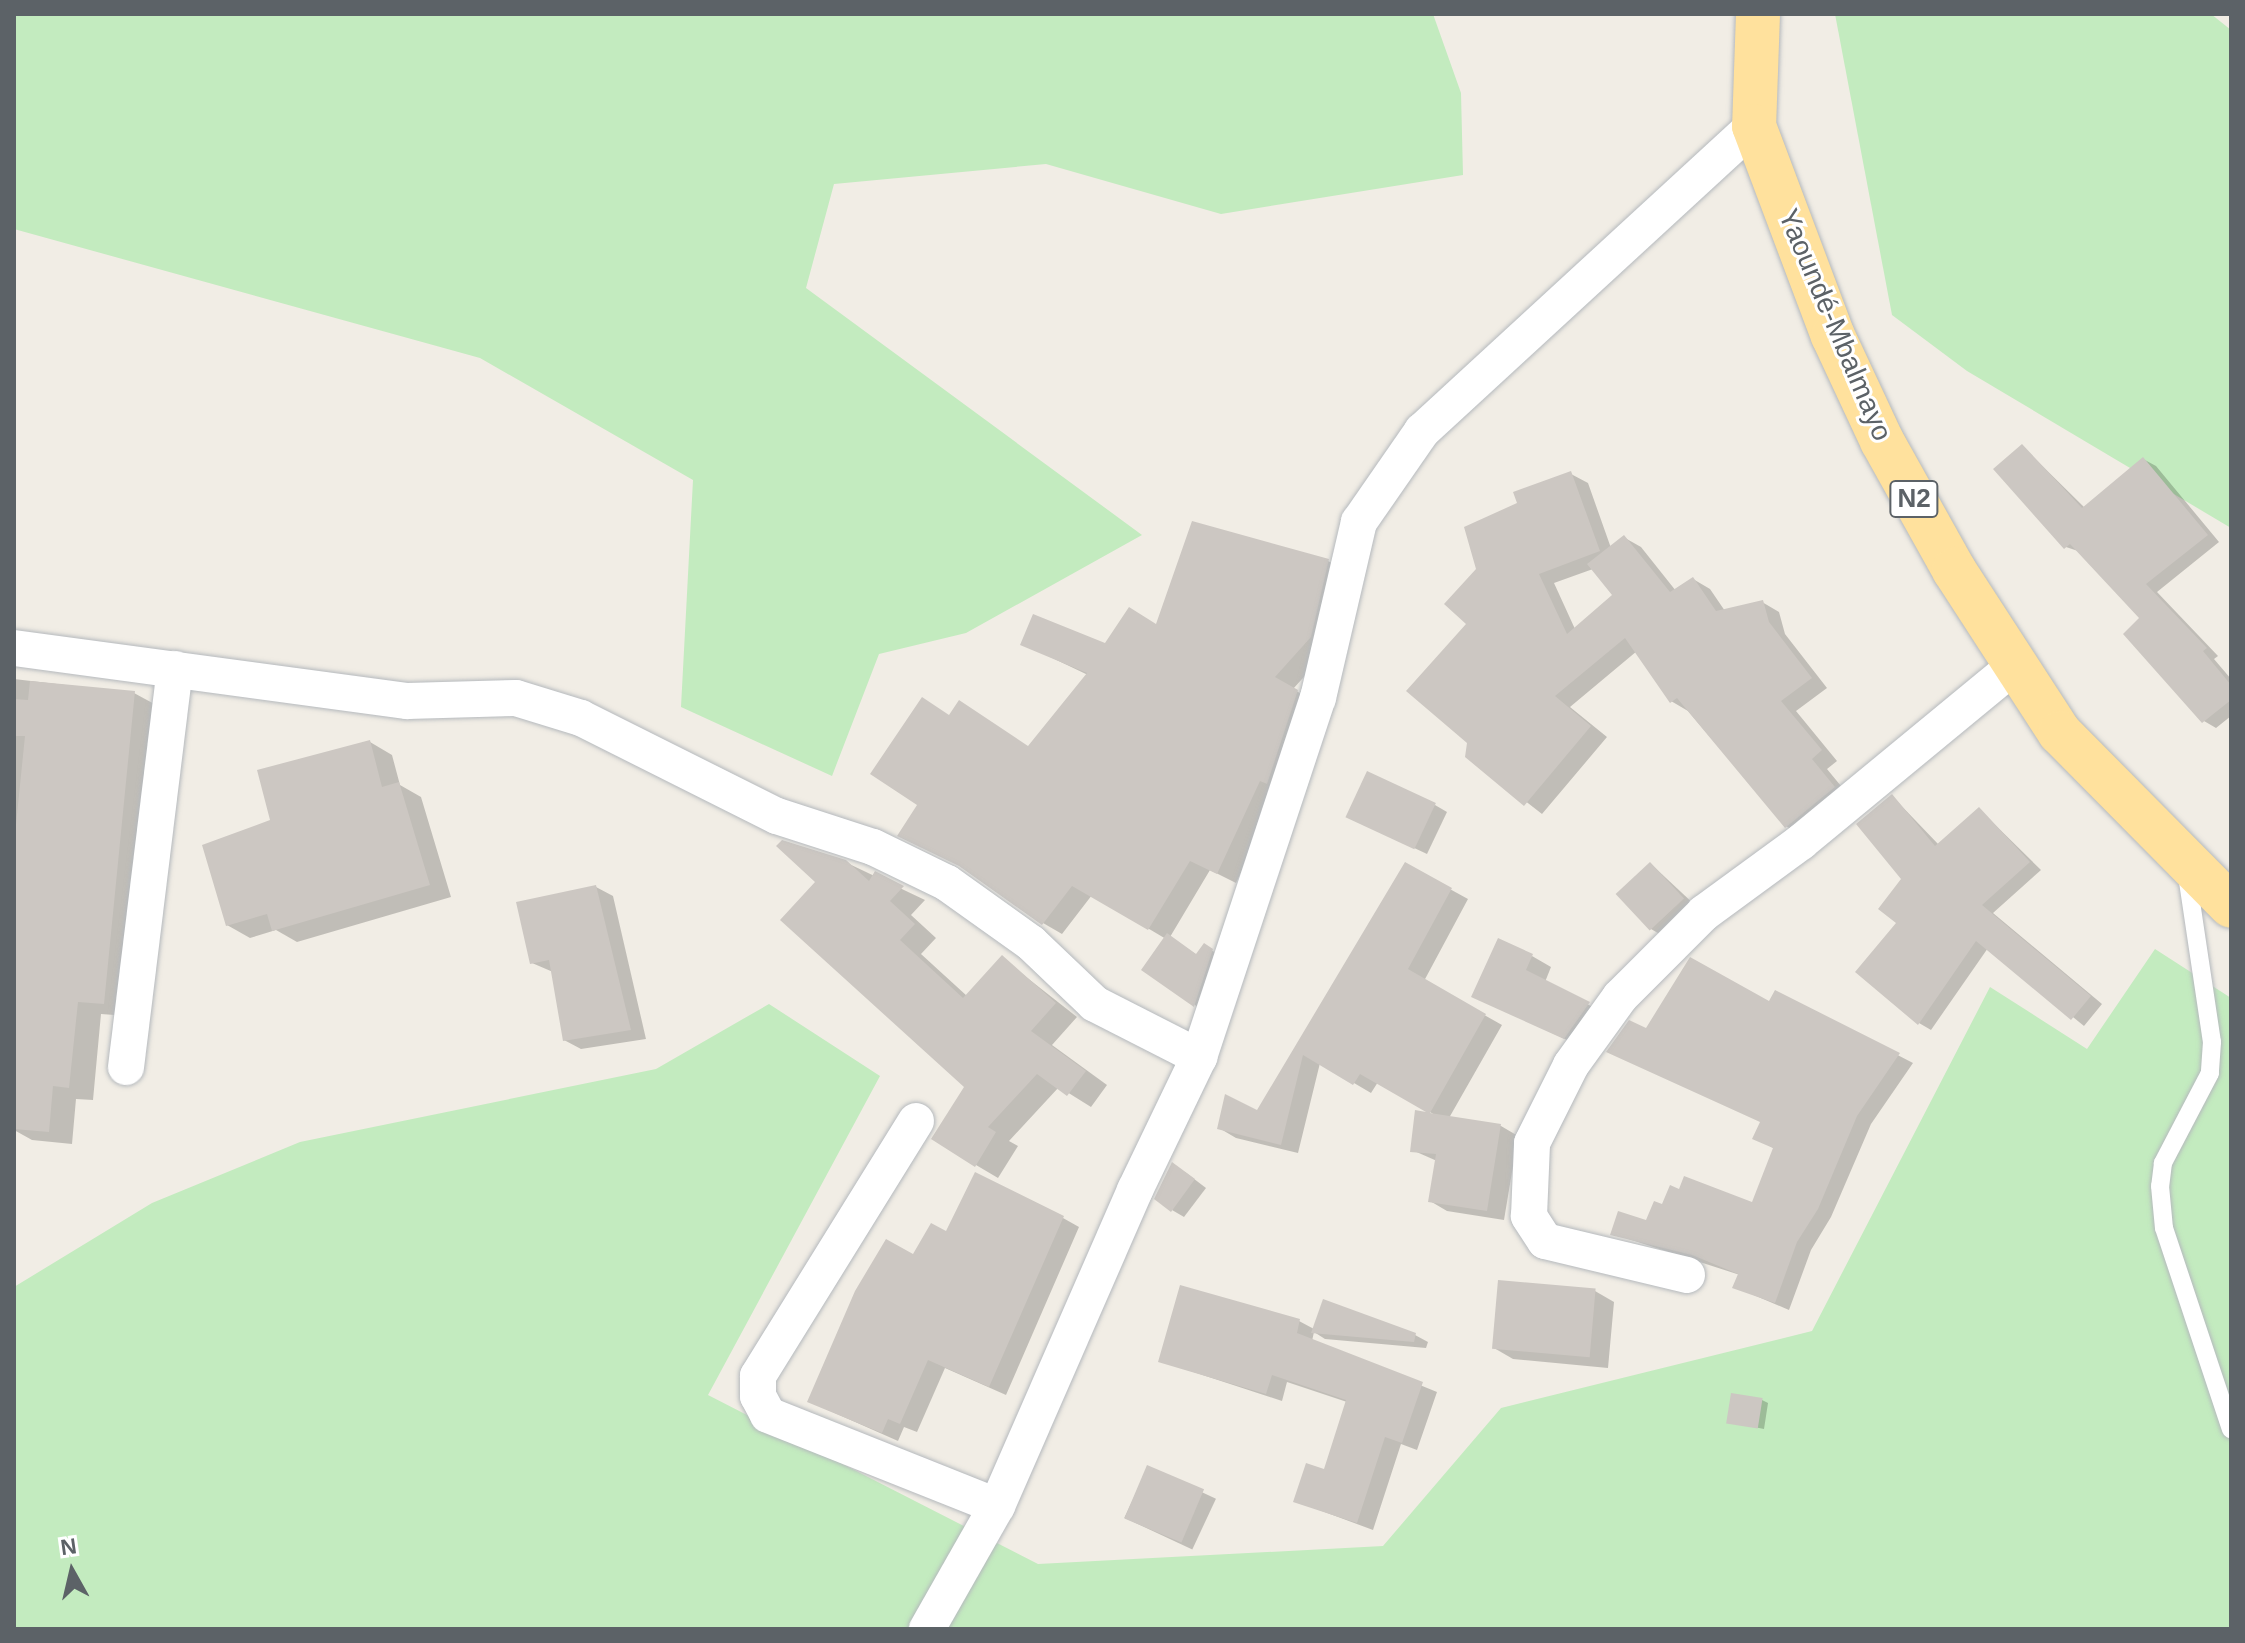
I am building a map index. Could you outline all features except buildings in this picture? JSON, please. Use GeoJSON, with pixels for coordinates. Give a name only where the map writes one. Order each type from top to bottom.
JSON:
{"type":"FeatureCollection","features":[{"type":"Feature","properties":{"kind":"highway","name":"Yaoundé-Mbalmayo"},"geometry":{"type":"LineString","coordinates":[[1758,14],[1754,126],[1833,336],[1882,441],[1954,570],[2060,733],[2186,864],[2231,906]]}},
{"type":"Feature","properties":{"kind":"street"},"geometry":{"type":"LineString","coordinates":[[927,1629],[997,1506],[1135,1190],[1199,1057],[1318,698],[1359,522],[1422,431],[1754,126]]}},
{"type":"Feature","properties":{"kind":"street"},"geometry":{"type":"LineString","coordinates":[[14,648],[407,701],[516,698],[581,718],[777,816],[873,847],[947,883],[1031,943],[1095,1004],[1199,1057]]}},
{"type":"Feature","properties":{"kind":"street"},"geometry":{"type":"LineString","coordinates":[[1687,1275],[1545,1241],[1529,1216],[1532,1143],[1571,1065],[1620,997],[1704,913],[1801,842],[2016,665]]}},
{"type":"Feature","properties":{"kind":"street"},"geometry":{"type":"LineString","coordinates":[[126,1067],[175,669]]}},
{"type":"Feature","properties":{"kind":"street"},"geometry":{"type":"LineString","coordinates":[[916,1121],[758,1376],[758,1396],[768,1415],[997,1506]]}},
{"type":"Feature","properties":{"kind":"lane"},"geometry":{"type":"LineString","coordinates":[[2186,864],[2212,1042],[2210,1073],[2163,1163],[2160,1186],[2164,1228],[2231,1429]]}},
{"type":"Feature","properties":{"kind":"green space"},"geometry":{"type":"Polygon","coordinates":[[[14,14],[1433,14],[1461,93],[1463,175],[1221,214],[1046,164],[834,184],[806,288],[1142,535],[966,633],[879,654],[832,776],[681,707],[693,480],[480,358],[14,229],[14,14]]]}},
{"type":"Feature","properties":{"kind":"green space"},"geometry":{"type":"Polygon","coordinates":[[[1835,14],[2211,14],[2231,30],[2231,528],[1967,371],[1892,315],[1835,14]]]}},
{"type":"Feature","properties":{"kind":"green space"},"geometry":{"type":"Polygon","coordinates":[[[2155,949],[2231,998],[2231,1629],[14,1629],[14,1287],[152,1203],[300,1142],[656,1069],[769,1004],[880,1076],[708,1395],[1038,1564],[1383,1546],[1501,1408],[1812,1331],[1990,987],[2087,1049],[2155,949]]]}}]}
